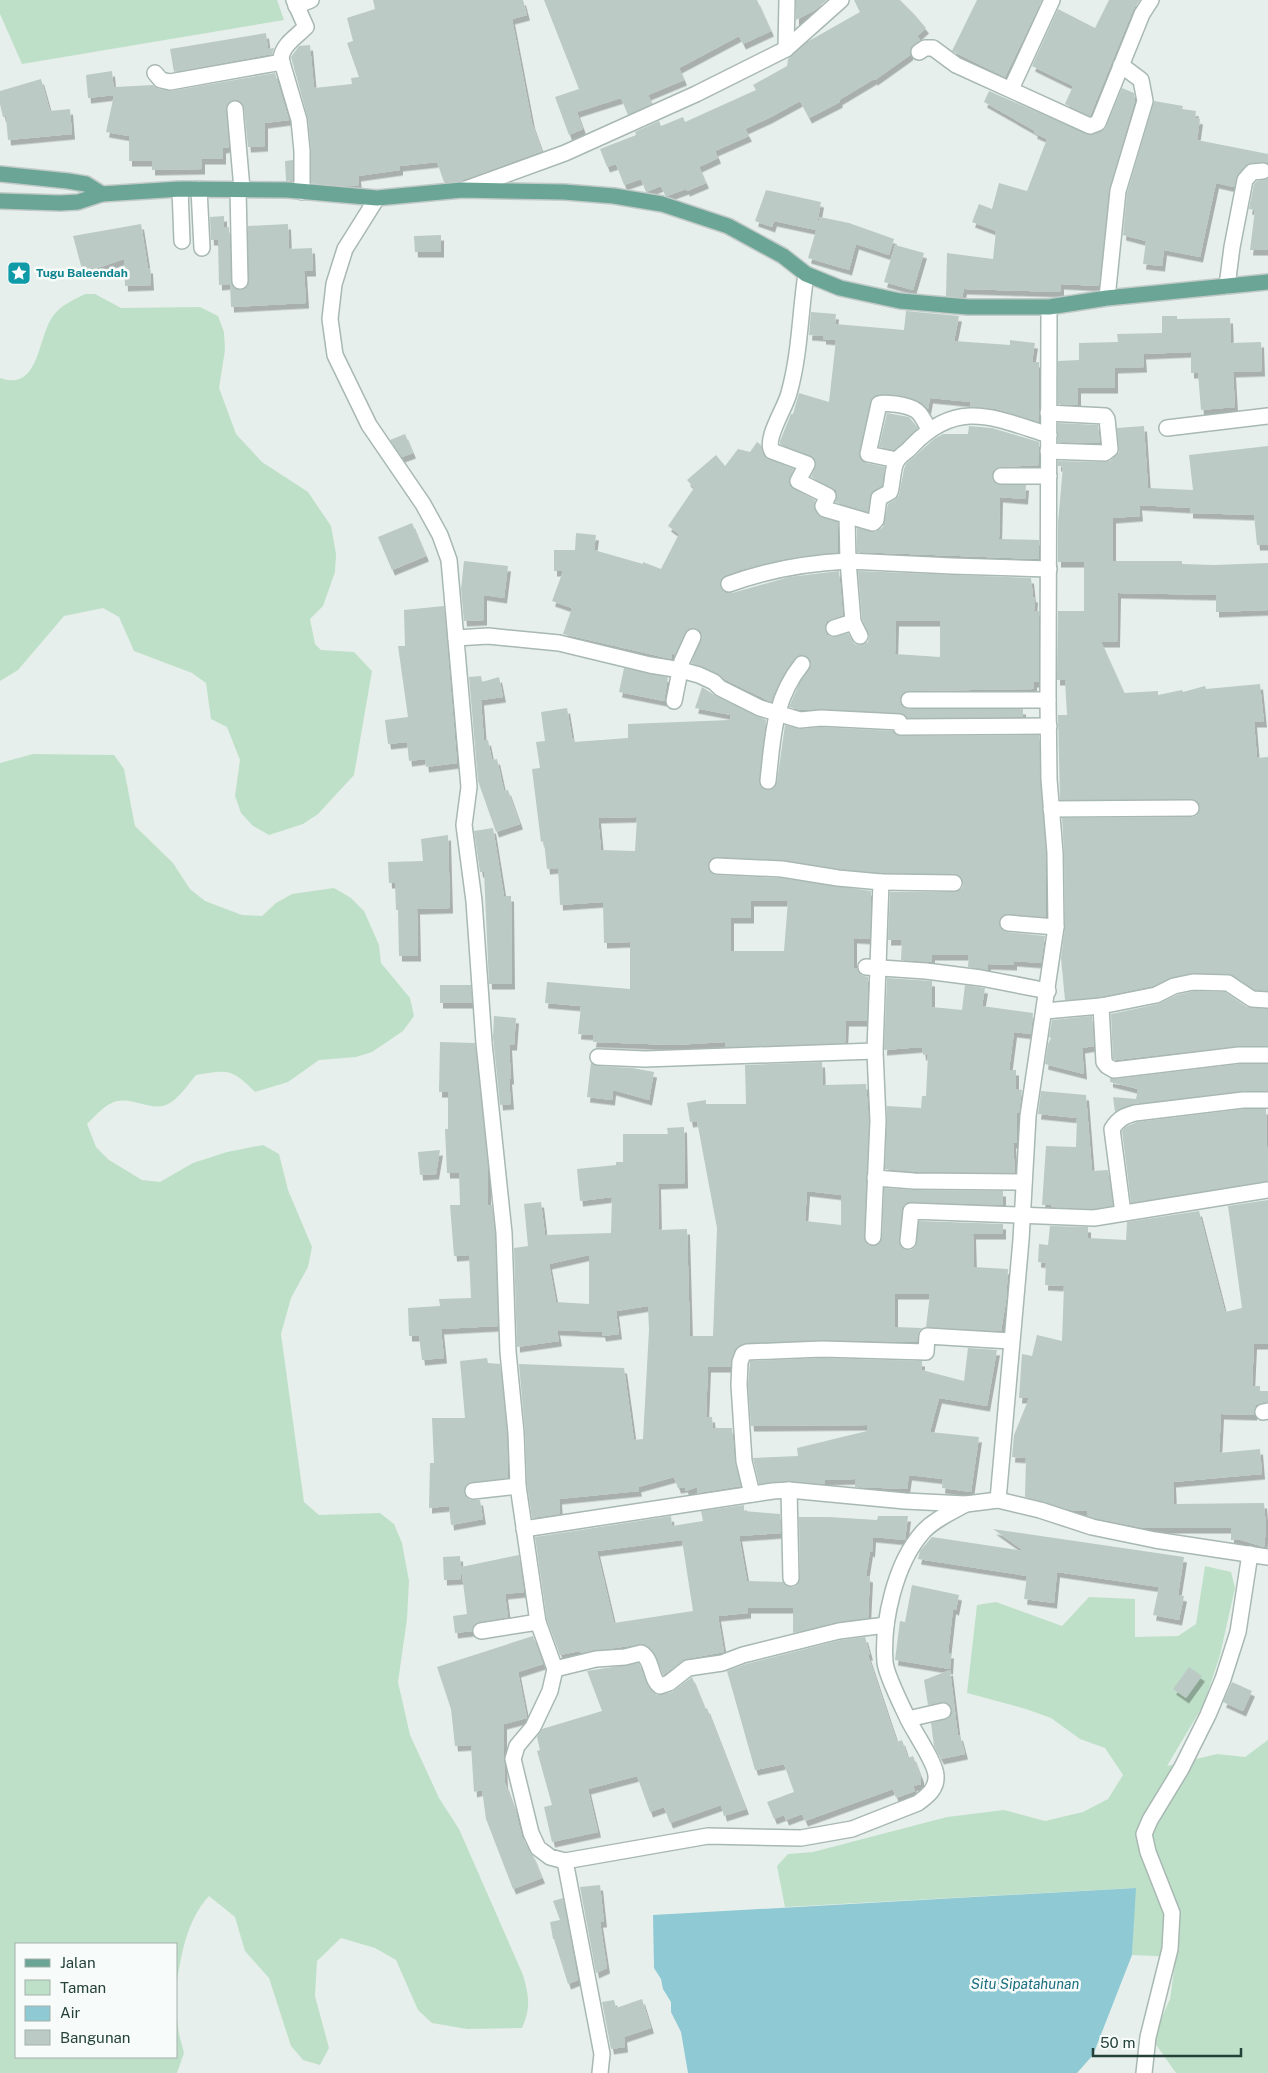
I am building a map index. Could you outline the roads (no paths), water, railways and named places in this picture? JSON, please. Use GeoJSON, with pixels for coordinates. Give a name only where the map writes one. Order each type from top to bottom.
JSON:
{"type":"FeatureCollection","features":[{"type":"Feature","properties":{"kind":"main road"},"geometry":{"type":"LineString","coordinates":[[0,174],[86,184],[102,194]]}},
{"type":"Feature","properties":{"kind":"main road"},"geometry":{"type":"LineString","coordinates":[[0,202],[78,202],[102,194],[180,189],[240,189],[377,198],[462,190],[564,192],[614,196],[662,204],[728,226],[783,256],[806,274],[840,288],[900,301],[968,307],[1049,307],[1107,298],[1268,282]]}},
{"type":"Feature","properties":{"kind":"street"},"geometry":{"type":"LineString","coordinates":[[302,192],[302,151],[298,120],[281,52],[306,27],[295,3],[311,0]]}},
{"type":"Feature","properties":{"kind":"street"},"geometry":{"type":"LineString","coordinates":[[786,49],[787,0]]}},
{"type":"Feature","properties":{"kind":"street"},"geometry":{"type":"LineString","coordinates":[[462,190],[565,153],[696,94],[786,49],[841,0]]}},
{"type":"Feature","properties":{"kind":"street"},"geometry":{"type":"LineString","coordinates":[[1011,89],[1036,31],[1052,0]]}},
{"type":"Feature","properties":{"kind":"street"},"geometry":{"type":"LineString","coordinates":[[919,52],[926,48],[934,48],[956,65],[1090,126],[1098,122],[1142,14],[1151,0]]}},
{"type":"Feature","properties":{"kind":"street"},"geometry":{"type":"LineString","coordinates":[[155,73],[161,80],[170,82],[282,62]]}},
{"type":"Feature","properties":{"kind":"street"},"geometry":{"type":"LineString","coordinates":[[1107,298],[1118,191],[1145,101],[1141,80],[1121,66]]}},
{"type":"Feature","properties":{"kind":"street"},"geometry":{"type":"LineString","coordinates":[[235,109],[240,189],[240,282]]}},
{"type":"Feature","properties":{"kind":"street"},"geometry":{"type":"LineString","coordinates":[[1227,286],[1232,247],[1245,180],[1252,172],[1263,171]]}},
{"type":"Feature","properties":{"kind":"street"},"geometry":{"type":"LineString","coordinates":[[180,189],[182,241]]}},
{"type":"Feature","properties":{"kind":"street"},"geometry":{"type":"LineString","coordinates":[[199,189],[202,248]]}},
{"type":"Feature","properties":{"kind":"street"},"geometry":{"type":"LineString","coordinates":[[377,198],[345,249],[336,275],[330,319],[335,355],[339,366],[369,424],[423,504],[440,535],[449,560],[469,787],[464,825],[474,901],[484,1044],[504,1233],[508,1352],[516,1433],[518,1486],[538,1622],[556,1669],[550,1691],[533,1728],[517,1746],[513,1759],[531,1833],[538,1848],[550,1857],[565,1861],[708,1836],[801,1838],[852,1829],[918,1803],[935,1786],[936,1775],[908,1720],[885,1664],[886,1625],[891,1597],[904,1562],[922,1533],[942,1517],[966,1504]]}},
{"type":"Feature","properties":{"kind":"street"},"geometry":{"type":"LineString","coordinates":[[806,274],[800,309],[798,349],[794,374],[788,399],[771,436],[770,445],[772,451],[807,464],[799,482],[828,496],[823,506],[824,509],[872,523],[876,520],[880,496],[890,492],[897,460],[929,430],[951,419],[970,415],[998,419],[1049,435]]}},
{"type":"Feature","properties":{"kind":"street"},"geometry":{"type":"LineString","coordinates":[[998,1500],[1022,1215],[1028,1116],[1056,928],[1048,700],[1049,307]]}},
{"type":"Feature","properties":{"kind":"street"},"geometry":{"type":"LineString","coordinates":[[897,460],[868,454],[879,404],[898,404],[915,408],[920,413],[929,430]]}},
{"type":"Feature","properties":{"kind":"street"},"geometry":{"type":"LineString","coordinates":[[1048,413],[1105,416],[1107,419],[1110,449],[1105,454],[1048,451]]}},
{"type":"Feature","properties":{"kind":"street"},"geometry":{"type":"LineString","coordinates":[[1167,428],[1268,416]]}},
{"type":"Feature","properties":{"kind":"street"},"geometry":{"type":"LineString","coordinates":[[1001,476],[1049,476]]}},
{"type":"Feature","properties":{"kind":"street"},"geometry":{"type":"LineString","coordinates":[[847,516],[853,622],[860,636]]}},
{"type":"Feature","properties":{"kind":"street"},"geometry":{"type":"LineString","coordinates":[[729,584],[786,567],[848,560],[1049,569]]}},
{"type":"Feature","properties":{"kind":"street"},"geometry":{"type":"LineString","coordinates":[[834,628],[853,622]]}},
{"type":"Feature","properties":{"kind":"street"},"geometry":{"type":"LineString","coordinates":[[456,638],[488,636],[559,643],[650,666],[682,670],[699,675],[734,695],[778,714],[800,720],[821,718],[885,720],[899,722],[900,727],[1049,726]]}},
{"type":"Feature","properties":{"kind":"street"},"geometry":{"type":"LineString","coordinates":[[674,700],[682,670],[682,661],[693,637]]}},
{"type":"Feature","properties":{"kind":"street"},"geometry":{"type":"LineString","coordinates":[[768,782],[771,744],[781,699],[788,683],[802,664]]}},
{"type":"Feature","properties":{"kind":"street"},"geometry":{"type":"LineString","coordinates":[[908,700],[1048,700]]}},
{"type":"Feature","properties":{"kind":"street"},"geometry":{"type":"LineString","coordinates":[[1051,809],[1191,808]]}},
{"type":"Feature","properties":{"kind":"street"},"geometry":{"type":"LineString","coordinates":[[717,866],[782,869],[838,878],[881,882],[954,883]]}},
{"type":"Feature","properties":{"kind":"street"},"geometry":{"type":"LineString","coordinates":[[873,1237],[878,1121],[872,968],[881,882]]}},
{"type":"Feature","properties":{"kind":"street"},"geometry":{"type":"LineString","coordinates":[[1008,923],[1056,928]]}},
{"type":"Feature","properties":{"kind":"street"},"geometry":{"type":"LineString","coordinates":[[872,968],[926,971],[981,978],[1048,991]]}},
{"type":"Feature","properties":{"kind":"street"},"geometry":{"type":"LineString","coordinates":[[1045,1011],[1101,1006],[1156,995],[1174,986],[1193,982],[1228,983],[1252,999],[1268,1000]]}},
{"type":"Feature","properties":{"kind":"street"},"geometry":{"type":"LineString","coordinates":[[1101,1006],[1104,1062],[1114,1070],[1239,1055],[1268,1055]]}},
{"type":"Feature","properties":{"kind":"street"},"geometry":{"type":"LineString","coordinates":[[598,1057],[663,1059],[875,1051]]}},
{"type":"Feature","properties":{"kind":"street"},"geometry":{"type":"LineString","coordinates":[[1123,1213],[1112,1129],[1117,1121],[1126,1115],[1135,1113],[1244,1100],[1268,1101]]}},
{"type":"Feature","properties":{"kind":"street"},"geometry":{"type":"LineString","coordinates":[[875,1178],[914,1181],[1024,1182]]}},
{"type":"Feature","properties":{"kind":"street"},"geometry":{"type":"LineString","coordinates":[[908,1241],[912,1211],[1094,1218],[1268,1190]]}},
{"type":"Feature","properties":{"kind":"street"},"geometry":{"type":"LineString","coordinates":[[752,1494],[744,1461],[740,1385],[740,1362],[743,1354],[747,1352],[822,1349],[926,1352],[927,1336],[1012,1341]]}},
{"type":"Feature","properties":{"kind":"street"},"geometry":{"type":"LineString","coordinates":[[473,1491],[518,1486]]}},
{"type":"Feature","properties":{"kind":"street"},"geometry":{"type":"LineString","coordinates":[[524,1529],[789,1490],[966,1504],[998,1500],[1040,1510],[1092,1527],[1155,1540],[1268,1557]]}},
{"type":"Feature","properties":{"kind":"street"},"geometry":{"type":"LineString","coordinates":[[789,1490],[791,1578]]}},
{"type":"Feature","properties":{"kind":"street"},"geometry":{"type":"LineString","coordinates":[[1144,2073],[1148,2037],[1170,1949],[1172,1913],[1148,1852],[1144,1834],[1150,1820],[1181,1769],[1208,1715],[1223,1679],[1238,1632],[1250,1554]]}},
{"type":"Feature","properties":{"kind":"street"},"geometry":{"type":"LineString","coordinates":[[481,1631],[538,1622]]}},
{"type":"Feature","properties":{"kind":"street"},"geometry":{"type":"LineString","coordinates":[[556,1669],[596,1658],[625,1657],[642,1653],[646,1656],[656,1684],[660,1686],[669,1683],[688,1668],[722,1663],[743,1655],[839,1631],[886,1625]]}},
{"type":"Feature","properties":{"kind":"street"},"geometry":{"type":"LineString","coordinates":[[908,1720],[943,1711]]}},
{"type":"Feature","properties":{"kind":"street"},"geometry":{"type":"LineString","coordinates":[[565,1861],[602,2054],[600,2073]]}},
{"type":"Feature","properties":{"kind":"water","name":"Situ Sipatahunan"},"geometry":{"type":"Polygon","coordinates":[[[1136,1888],[1132,1955],[1093,2055],[1077,2073],[688,2073],[681,2032],[671,2012],[671,2002],[654,1968],[653,1915],[1136,1888]]]}},
{"type":"Feature","properties":{"kind":"place","name":"Tugu Baleendah"},"geometry":{"type":"Point","coordinates":[19,273]}}]}
